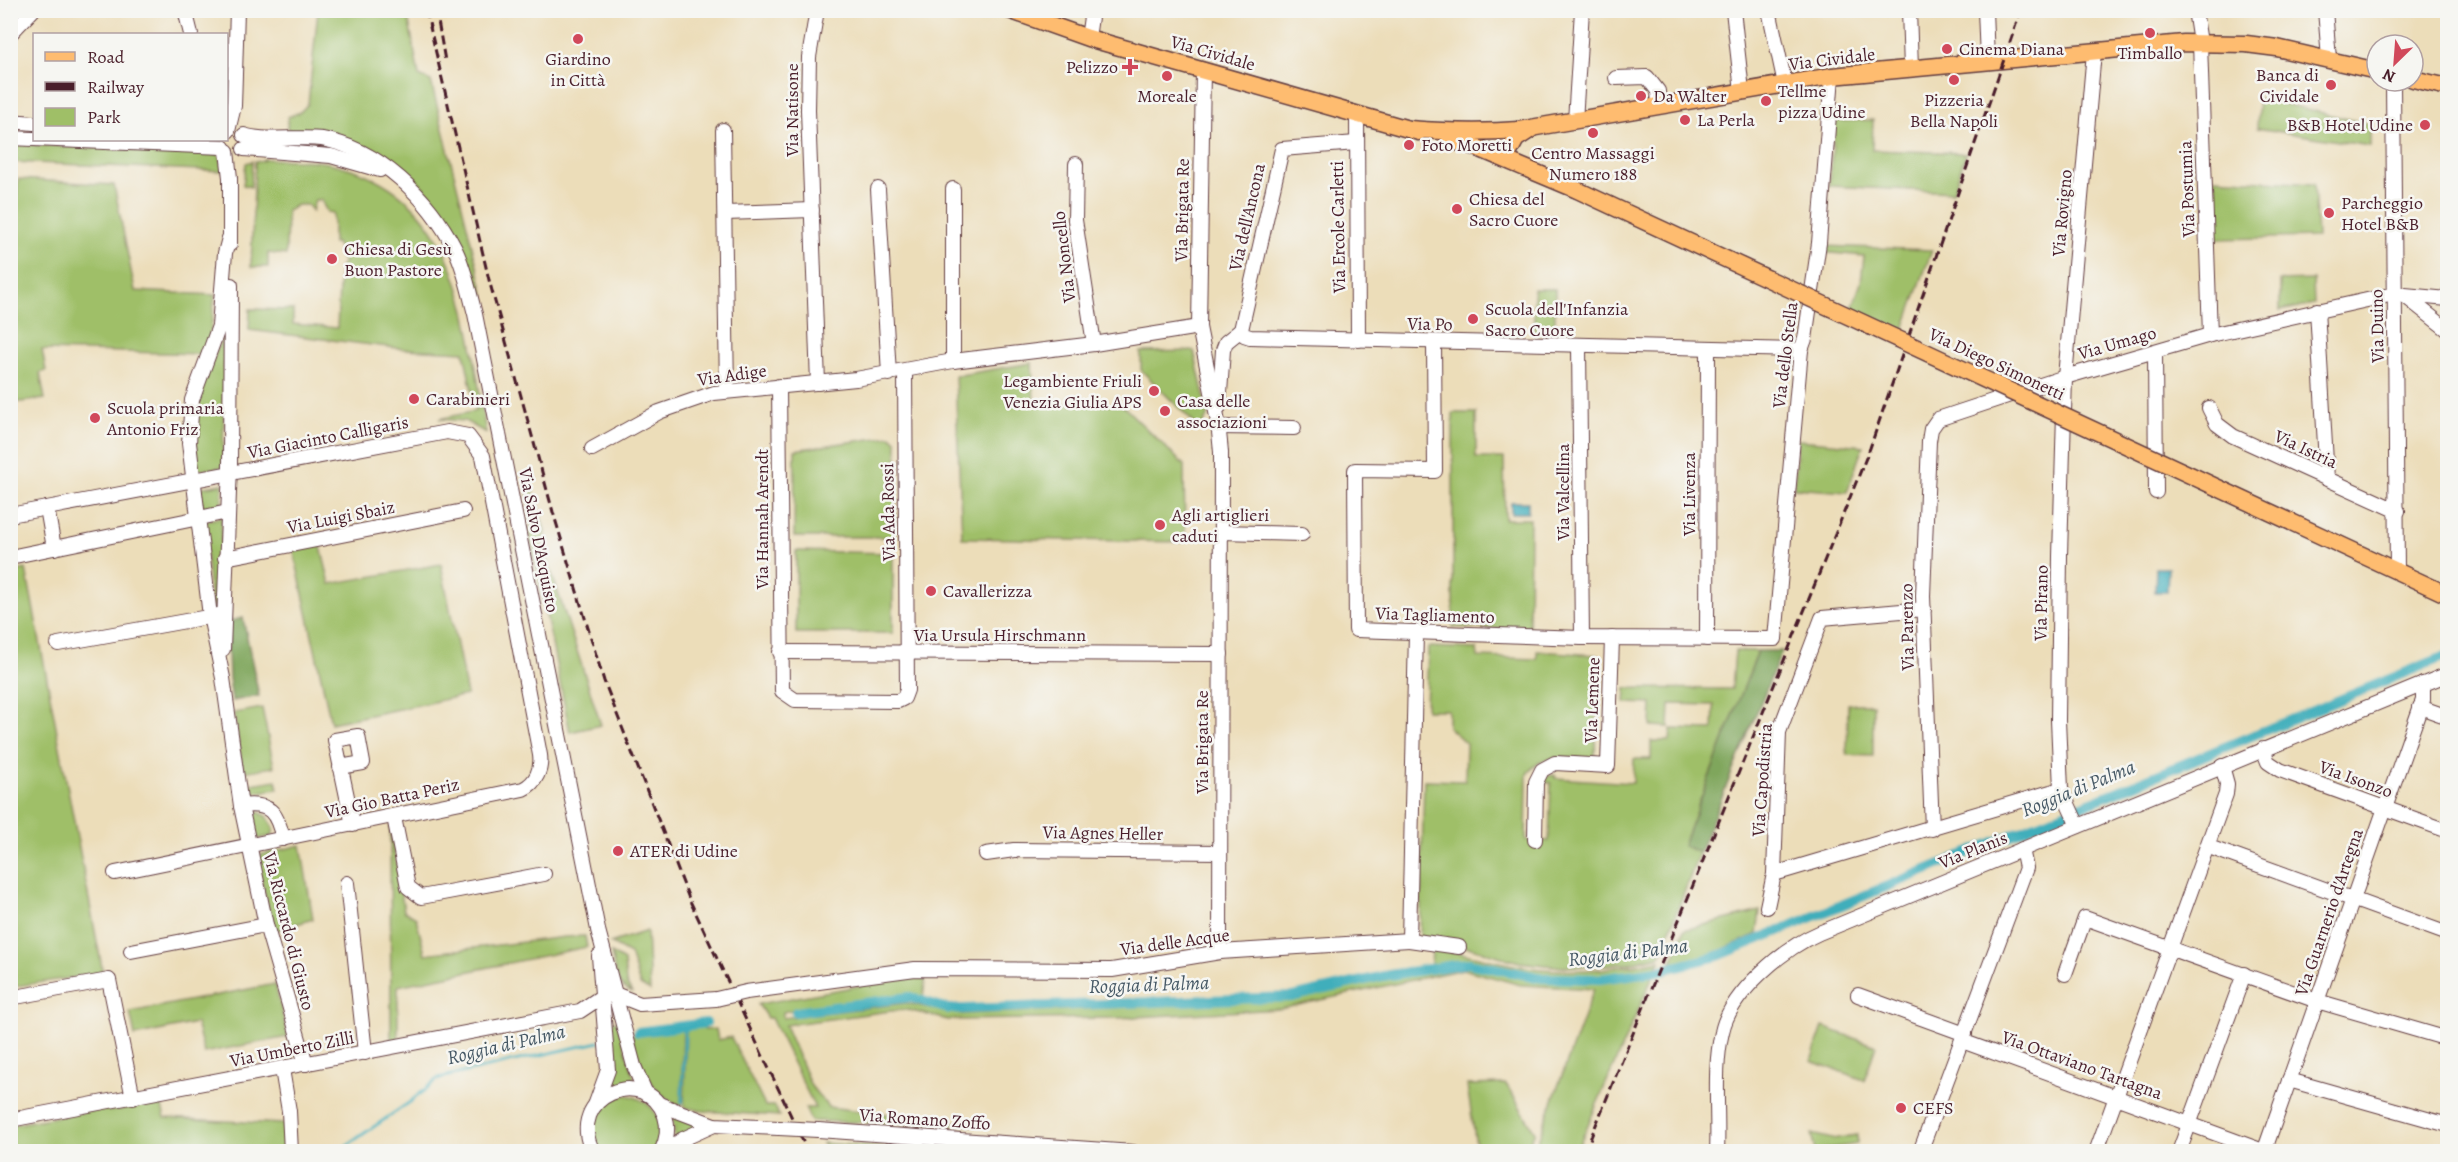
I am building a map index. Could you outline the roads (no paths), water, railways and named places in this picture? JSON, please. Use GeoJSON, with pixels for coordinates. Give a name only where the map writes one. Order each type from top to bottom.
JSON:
{"type":"FeatureCollection","features":[{"type":"Feature","properties":{"kind":"main road","name":"Via Cividale"},"geometry":{"type":"LineString","coordinates":[[1008,10],[1089,38],[1493,154],[1508,154],[1514,144],[1527,132],[1543,126]]}},
{"type":"Feature","properties":{"kind":"main road","name":"Via Cividale"},"geometry":{"type":"LineString","coordinates":[[1409,129],[1496,131],[1543,126],[1832,76],[1928,68],[1987,60],[2200,43],[2254,45],[2365,68]]}},
{"type":"Feature","properties":{"kind":"main road","name":"Via Cividale"},"geometry":{"type":"LineString","coordinates":[[1928,68],[1938,70],[2048,61],[2088,53]]}},
{"type":"Feature","properties":{"kind":"main road"},"geometry":{"type":"LineString","coordinates":[[2425,82],[2448,87]]}},
{"type":"Feature","properties":{"kind":"main road"},"geometry":{"type":"LineString","coordinates":[[1493,154],[1486,142],[1496,131],[1512,137],[1514,144]]}},
{"type":"Feature","properties":{"kind":"main road","name":"Via Diego Simonetti"},"geometry":{"type":"LineString","coordinates":[[1514,144],[1516,156],[1530,168]]}},
{"type":"Feature","properties":{"kind":"main road","name":"Via Diego Simonetti"},"geometry":{"type":"LineString","coordinates":[[1493,154],[1530,168],[2448,595]]}},
{"type":"Feature","properties":{"kind":"street"},"geometry":{"type":"LineString","coordinates":[[10,34],[33,10]]}},
{"type":"Feature","properties":{"kind":"street"},"geometry":{"type":"LineString","coordinates":[[185,10],[191,33]]}},
{"type":"Feature","properties":{"kind":"street","name":"Via Riccardo di Giusto"},"geometry":{"type":"LineString","coordinates":[[237,10],[231,53],[234,106],[229,238],[225,253],[216,339],[190,408],[188,432],[198,518],[217,615],[223,678],[241,806],[266,925],[306,1064]]}},
{"type":"Feature","properties":{"kind":"street","name":"Via Natisone"},"geometry":{"type":"LineString","coordinates":[[817,10],[809,57],[808,86],[818,383]]}},
{"type":"Feature","properties":{"kind":"street"},"geometry":{"type":"LineString","coordinates":[[1089,38],[1092,10]]}},
{"type":"Feature","properties":{"kind":"street"},"geometry":{"type":"LineString","coordinates":[[1580,120],[1577,87],[1581,10]]}},
{"type":"Feature","properties":{"kind":"street"},"geometry":{"type":"LineString","coordinates":[[1733,10],[1742,91]]}},
{"type":"Feature","properties":{"kind":"street"},"geometry":{"type":"LineString","coordinates":[[1768,10],[1785,84]]}},
{"type":"Feature","properties":{"kind":"street"},"geometry":{"type":"LineString","coordinates":[[1909,10],[1911,69]]}},
{"type":"Feature","properties":{"kind":"street"},"geometry":{"type":"LineString","coordinates":[[1985,10],[1987,60]]}},
{"type":"Feature","properties":{"kind":"street","name":"Via Postumia"},"geometry":{"type":"LineString","coordinates":[[2195,10],[2200,43],[2210,335]]}},
{"type":"Feature","properties":{"kind":"street"},"geometry":{"type":"LineString","coordinates":[[2325,10],[2329,59]]}},
{"type":"Feature","properties":{"kind":"street","name":"Via Rovigno"},"geometry":{"type":"LineString","coordinates":[[2065,377],[2088,53]]}},
{"type":"Feature","properties":{"kind":"street","name":"Via Brigata Re"},"geometry":{"type":"LineString","coordinates":[[1203,70],[1199,327],[1202,351],[1215,385]]}},
{"type":"Feature","properties":{"kind":"street","name":"Via dello Stella"},"geometry":{"type":"LineString","coordinates":[[1775,639],[1801,350],[1805,339],[1819,243],[1832,76]]}},
{"type":"Feature","properties":{"kind":"street"},"geometry":{"type":"LineString","coordinates":[[1616,78],[1647,77],[1658,91],[1659,105]]}},
{"type":"Feature","properties":{"kind":"street","name":"Via Duino"},"geometry":{"type":"LineString","coordinates":[[2393,93],[2399,295],[2397,571]]}},
{"type":"Feature","properties":{"kind":"street","name":"Via Ercole Carletti"},"geometry":{"type":"LineString","coordinates":[[1357,114],[1358,340]]}},
{"type":"Feature","properties":{"kind":"street"},"geometry":{"type":"LineString","coordinates":[[10,121],[33,123]]}},
{"type":"Feature","properties":{"kind":"street"},"geometry":{"type":"LineString","coordinates":[[723,130],[727,391]]}},
{"type":"Feature","properties":{"kind":"street","name":"Via Salvo D'Acquisto"},"geometry":{"type":"LineString","coordinates":[[233,141],[306,137],[340,143],[375,160],[418,196],[443,227],[455,250],[466,280],[598,930],[608,996],[604,1020],[608,1070],[589,1116],[586,1131],[593,1152]]}},
{"type":"Feature","properties":{"kind":"street","name":"Via Salvo D'Acquisto"},"geometry":{"type":"LineString","coordinates":[[10,138],[33,138]]}},
{"type":"Feature","properties":{"kind":"street","name":"Via dell'Ancona"},"geometry":{"type":"LineString","coordinates":[[1240,330],[1282,149],[1356,143]]}},
{"type":"Feature","properties":{"kind":"street","name":"Via Noncello"},"geometry":{"type":"LineString","coordinates":[[1076,164],[1075,220],[1094,344]]}},
{"type":"Feature","properties":{"kind":"street"},"geometry":{"type":"LineString","coordinates":[[878,189],[888,374]]}},
{"type":"Feature","properties":{"kind":"street"},"geometry":{"type":"LineString","coordinates":[[953,189],[953,361]]}},
{"type":"Feature","properties":{"kind":"street"},"geometry":{"type":"LineString","coordinates":[[724,213],[812,210]]}},
{"type":"Feature","properties":{"kind":"street","name":"Via Riccardo di Giusto"},"geometry":{"type":"LineString","coordinates":[[217,615],[225,558],[230,474],[232,253],[229,238]]}},
{"type":"Feature","properties":{"kind":"street"},"geometry":{"type":"LineString","coordinates":[[2399,295],[2448,330]]}},
{"type":"Feature","properties":{"kind":"street","name":"Via Umago"},"geometry":{"type":"LineString","coordinates":[[1933,424],[1944,415],[2210,335],[2317,310],[2399,295],[2448,299]]}},
{"type":"Feature","properties":{"kind":"street"},"geometry":{"type":"LineString","coordinates":[[2317,310],[2327,480]]}},
{"type":"Feature","properties":{"kind":"street","name":"Via Adige"},"geometry":{"type":"LineString","coordinates":[[592,449],[682,402],[727,391],[904,372],[953,361],[1094,344],[1199,327]]}},
{"type":"Feature","properties":{"kind":"street"},"geometry":{"type":"LineString","coordinates":[[1202,351],[1222,350],[1226,342],[1240,330]]}},
{"type":"Feature","properties":{"kind":"street","name":"Via Po"},"geometry":{"type":"LineString","coordinates":[[1240,330],[1244,335],[1250,337],[1801,350]]}},
{"type":"Feature","properties":{"kind":"street","name":"Via Tagliamento"},"geometry":{"type":"LineString","coordinates":[[1434,342],[1435,471],[1355,470],[1356,630],[1582,638],[1775,639]]}},
{"type":"Feature","properties":{"kind":"street","name":"Via Valcellina"},"geometry":{"type":"LineString","coordinates":[[1579,345],[1582,638]]}},
{"type":"Feature","properties":{"kind":"street","name":"Via Livenza"},"geometry":{"type":"LineString","coordinates":[[1707,639],[1708,349]]}},
{"type":"Feature","properties":{"kind":"street","name":"Via Brigata Re"},"geometry":{"type":"LineString","coordinates":[[1220,952],[1221,532],[1215,385],[1222,350]]}},
{"type":"Feature","properties":{"kind":"street"},"geometry":{"type":"LineString","coordinates":[[2155,351],[2156,492]]}},
{"type":"Feature","properties":{"kind":"street","name":"Via Ada Rossi"},"geometry":{"type":"LineString","coordinates":[[780,652],[781,686],[784,694],[792,700],[895,701],[902,699],[906,693],[904,372]]}},
{"type":"Feature","properties":{"kind":"street","name":"Via Pirano"},"geometry":{"type":"LineString","coordinates":[[2065,377],[2058,720],[2063,795],[2076,823]]}},
{"type":"Feature","properties":{"kind":"street","name":"Via Hannah Arendt"},"geometry":{"type":"LineString","coordinates":[[779,386],[780,652]]}},
{"type":"Feature","properties":{"kind":"street","name":"Via Istria"},"geometry":{"type":"LineString","coordinates":[[2209,408],[2217,424],[2234,436],[2398,511]]}},
{"type":"Feature","properties":{"kind":"street"},"geometry":{"type":"LineString","coordinates":[[1218,424],[1294,428]]}},
{"type":"Feature","properties":{"kind":"street","name":"Via Parenzo"},"geometry":{"type":"LineString","coordinates":[[1932,829],[1924,609],[1928,462],[1933,424]]}},
{"type":"Feature","properties":{"kind":"street","name":"Via Giacinto Calligaris"},"geometry":{"type":"LineString","coordinates":[[230,474],[447,432],[468,436],[478,447],[485,463],[540,755],[541,767],[537,776]]}},
{"type":"Feature","properties":{"kind":"street"},"geometry":{"type":"LineString","coordinates":[[10,515],[230,474]]}},
{"type":"Feature","properties":{"kind":"street"},"geometry":{"type":"LineString","coordinates":[[47,508],[54,548]]}},
{"type":"Feature","properties":{"kind":"street","name":"Via Luigi Sbaiz"},"geometry":{"type":"LineString","coordinates":[[225,558],[463,511]]}},
{"type":"Feature","properties":{"kind":"street"},"geometry":{"type":"LineString","coordinates":[[10,557],[228,512]]}},
{"type":"Feature","properties":{"kind":"street"},"geometry":{"type":"LineString","coordinates":[[1221,532],[1302,534]]}},
{"type":"Feature","properties":{"kind":"street","name":"Via Capodistria"},"geometry":{"type":"LineString","coordinates":[[1767,907],[1774,874],[1779,732],[1822,618],[1924,609]]}},
{"type":"Feature","properties":{"kind":"street"},"geometry":{"type":"LineString","coordinates":[[58,644],[217,615]]}},
{"type":"Feature","properties":{"kind":"street"},"geometry":{"type":"LineString","coordinates":[[1409,940],[1416,632]]}},
{"type":"Feature","properties":{"kind":"street","name":"Via Lemene"},"geometry":{"type":"LineString","coordinates":[[1535,840],[1536,782],[1542,770],[1555,763],[1608,766],[1612,638]]}},
{"type":"Feature","properties":{"kind":"street","name":"Via Ursula Hirschmann"},"geometry":{"type":"LineString","coordinates":[[780,652],[1221,654]]}},
{"type":"Feature","properties":{"kind":"street","name":"Via Planis"},"geometry":{"type":"LineString","coordinates":[[1717,1152],[1720,1040],[1724,1025],[1734,1006],[1791,947],[1819,933],[2022,849],[2076,823],[2448,674]]}},
{"type":"Feature","properties":{"kind":"street","name":"Via Guarnerio d'Artegna"},"geometry":{"type":"LineString","coordinates":[[2264,1151],[2420,707],[2423,684]]}},
{"type":"Feature","properties":{"kind":"street"},"geometry":{"type":"LineString","coordinates":[[2420,707],[2448,717]]}},
{"type":"Feature","properties":{"kind":"street","name":"Via Isonzo"},"geometry":{"type":"LineString","coordinates":[[2263,749],[2268,762],[2280,770],[2448,831]]}},
{"type":"Feature","properties":{"kind":"street"},"geometry":{"type":"LineString","coordinates":[[2096,1152],[2172,948],[2226,794],[2227,784],[2222,766]]}},
{"type":"Feature","properties":{"kind":"street"},"geometry":{"type":"LineString","coordinates":[[340,767],[353,825]]}},
{"type":"Feature","properties":{"kind":"street","name":"Via Gio Batta Periz"},"geometry":{"type":"LineString","coordinates":[[115,873],[523,789],[537,776]]}},
{"type":"Feature","properties":{"kind":"street"},"geometry":{"type":"LineString","coordinates":[[1774,874],[2063,795]]}},
{"type":"Feature","properties":{"kind":"street","name":"Via Riccardo di Giusto"},"geometry":{"type":"LineString","coordinates":[[241,806],[259,805],[273,812],[277,817],[283,838]]}},
{"type":"Feature","properties":{"kind":"street"},"geometry":{"type":"LineString","coordinates":[[394,817],[406,881],[414,893],[421,897],[544,874]]}},
{"type":"Feature","properties":{"kind":"street"},"geometry":{"type":"LineString","coordinates":[[2209,846],[2448,934]]}},
{"type":"Feature","properties":{"kind":"street"},"geometry":{"type":"LineString","coordinates":[[1920,1152],[2026,868],[2022,849]]}},
{"type":"Feature","properties":{"kind":"street","name":"Via Agnes Heller"},"geometry":{"type":"LineString","coordinates":[[986,854],[1005,850],[1220,852]]}},
{"type":"Feature","properties":{"kind":"street"},"geometry":{"type":"LineString","coordinates":[[347,883],[365,1053]]}},
{"type":"Feature","properties":{"kind":"street"},"geometry":{"type":"LineString","coordinates":[[2065,974],[2085,918],[2317,1001],[2448,1039]]}},
{"type":"Feature","properties":{"kind":"street"},"geometry":{"type":"LineString","coordinates":[[131,951],[266,925]]}},
{"type":"Feature","properties":{"kind":"street","name":"Via delle Acque"},"geometry":{"type":"LineString","coordinates":[[608,996],[640,1004],[716,999],[915,969],[1112,970],[1220,952],[1409,940],[1459,947]]}},
{"type":"Feature","properties":{"kind":"street"},"geometry":{"type":"LineString","coordinates":[[2179,1152],[2244,974]]}},
{"type":"Feature","properties":{"kind":"street"},"geometry":{"type":"LineString","coordinates":[[10,998],[110,980],[133,1098]]}},
{"type":"Feature","properties":{"kind":"street","name":"Via Ottaviano Tartagna"},"geometry":{"type":"LineString","coordinates":[[1858,995],[2116,1097],[2264,1151]]}},
{"type":"Feature","properties":{"kind":"street","name":"Via Salvo D'Acquisto"},"geometry":{"type":"LineString","coordinates":[[608,996],[620,1017],[634,1066],[646,1094]]}},
{"type":"Feature","properties":{"kind":"street","name":"Via Umberto Zilli"},"geometry":{"type":"LineString","coordinates":[[10,1120],[580,1011],[608,996]]}},
{"type":"Feature","properties":{"kind":"street","name":"Via delle Acque"},"geometry":{"type":"LineString","coordinates":[[620,1017],[640,1004]]}},
{"type":"Feature","properties":{"kind":"street"},"geometry":{"type":"LineString","coordinates":[[580,1011],[604,1020],[620,1017]]}},
{"type":"Feature","properties":{"kind":"street"},"geometry":{"type":"LineString","coordinates":[[282,1069],[289,1111],[291,1152]]}},
{"type":"Feature","properties":{"kind":"street"},"geometry":{"type":"LineString","coordinates":[[2289,1080],[2448,1125]]}},
{"type":"Feature","properties":{"kind":"street"},"geometry":{"type":"LineString","coordinates":[[596,1103],[616,1090],[631,1089],[646,1094],[658,1104],[667,1126],[666,1141],[662,1152]]}},
{"type":"Feature","properties":{"kind":"street","name":"Via Romano Zoffo"},"geometry":{"type":"LineString","coordinates":[[658,1104],[714,1125],[1133,1152]]}},
{"type":"Feature","properties":{"kind":"street","name":"Via Planis"},"geometry":{"type":"LineString","coordinates":[[1712,1152],[1717,1112]]}},
{"type":"Feature","properties":{"kind":"street","name":"Via Romano Zoffo"},"geometry":{"type":"LineString","coordinates":[[662,1152],[683,1139],[714,1125]]}},
{"type":"Feature","properties":{"kind":"water"},"geometry":{"type":"Polygon","coordinates":[[[1511,502],[1528,502],[1528,513],[1511,513],[1511,502]]]}},
{"type":"Feature","properties":{"kind":"water"},"geometry":{"type":"Polygon","coordinates":[[[2156,568],[2168,568],[2167,592],[2155,592],[2156,568]]]}},
{"type":"Feature","properties":{"kind":"waterway","name":"Roggia di Palma"},"geometry":{"type":"LineString","coordinates":[[796,1012],[910,997],[948,1009],[1292,997],[1383,976],[1468,963],[1542,978],[1600,979],[1658,971],[1718,956],[2448,655]]}},
{"type":"Feature","properties":{"kind":"waterway","name":"Roggia di Palma"},"geometry":{"type":"LineString","coordinates":[[638,1032],[706,1023]]}},
{"type":"Feature","properties":{"kind":"waterway"},"geometry":{"type":"LineString","coordinates":[[682,1102],[685,1026]]}},
{"type":"Feature","properties":{"kind":"waterway","name":"Roggia di Palma"},"geometry":{"type":"LineString","coordinates":[[337,1152],[410,1102],[439,1078],[599,1042]]}},
{"type":"Feature","properties":{"kind":"railway"},"geometry":{"type":"LineString","coordinates":[[426,10],[489,280],[553,512],[604,681],[690,901],[808,1152]]}},
{"type":"Feature","properties":{"kind":"railway"},"geometry":{"type":"LineString","coordinates":[[436,10],[445,61]]}},
{"type":"Feature","properties":{"kind":"railway"},"geometry":{"type":"LineString","coordinates":[[1585,1152],[1870,448],[2021,10]]}},
{"type":"Feature","properties":{"kind":"place","name":"Timballo"},"geometry":{"type":"Point","coordinates":[2150,33]}},
{"type":"Feature","properties":{"kind":"place","name":"Giardino in Città"},"geometry":{"type":"Point","coordinates":[578,39]}},
{"type":"Feature","properties":{"kind":"place","name":"Cinema Diana"},"geometry":{"type":"Point","coordinates":[1947,49]}},
{"type":"Feature","properties":{"kind":"place","name":"Pelizzo"},"geometry":{"type":"Point","coordinates":[1130,67]}},
{"type":"Feature","properties":{"kind":"place","name":"Moreale"},"geometry":{"type":"Point","coordinates":[1167,76]}},
{"type":"Feature","properties":{"kind":"place","name":"Pizzeria Bella Napoli"},"geometry":{"type":"Point","coordinates":[1954,80]}},
{"type":"Feature","properties":{"kind":"place","name":"Banca di Cividale"},"geometry":{"type":"Point","coordinates":[2331,85]}},
{"type":"Feature","properties":{"kind":"place","name":"Da Walter"},"geometry":{"type":"Point","coordinates":[1641,96]}},
{"type":"Feature","properties":{"kind":"place","name":"Tellme pizza Udine"},"geometry":{"type":"Point","coordinates":[1766,101]}},
{"type":"Feature","properties":{"kind":"place","name":"La Perla"},"geometry":{"type":"Point","coordinates":[1685,120]}},
{"type":"Feature","properties":{"kind":"place","name":"B&B Hotel Udine"},"geometry":{"type":"Point","coordinates":[2425,125]}},
{"type":"Feature","properties":{"kind":"place","name":"Centro Massaggi Numero 188"},"geometry":{"type":"Point","coordinates":[1593,133]}},
{"type":"Feature","properties":{"kind":"place","name":"Foto Moretti"},"geometry":{"type":"Point","coordinates":[1409,145]}},
{"type":"Feature","properties":{"kind":"place","name":"Chiesa del Sacro Cuore"},"geometry":{"type":"Point","coordinates":[1457,209]}},
{"type":"Feature","properties":{"kind":"place","name":"Parcheggio Hotel B&B"},"geometry":{"type":"Point","coordinates":[2329,213]}},
{"type":"Feature","properties":{"kind":"place","name":"Chiesa di Gesù Buon Pastore"},"geometry":{"type":"Point","coordinates":[332,259]}},
{"type":"Feature","properties":{"kind":"place","name":"Scuola dell'Infanzia Sacro Cuore"},"geometry":{"type":"Point","coordinates":[1473,319]}},
{"type":"Feature","properties":{"kind":"place","name":"Legambiente Friuli Venezia Giulia APS"},"geometry":{"type":"Point","coordinates":[1154,391]}},
{"type":"Feature","properties":{"kind":"place","name":"Carabinieri"},"geometry":{"type":"Point","coordinates":[414,399]}},
{"type":"Feature","properties":{"kind":"place","name":"Casa delle associazioni"},"geometry":{"type":"Point","coordinates":[1165,411]}},
{"type":"Feature","properties":{"kind":"place","name":"Scuola primaria Antonio Friz"},"geometry":{"type":"Point","coordinates":[95,418]}},
{"type":"Feature","properties":{"kind":"place","name":"Agli artiglieri caduti"},"geometry":{"type":"Point","coordinates":[1160,525]}},
{"type":"Feature","properties":{"kind":"place","name":"Cavallerizza"},"geometry":{"type":"Point","coordinates":[931,591]}},
{"type":"Feature","properties":{"kind":"place","name":"ATER di Udine"},"geometry":{"type":"Point","coordinates":[618,851]}},
{"type":"Feature","properties":{"kind":"place","name":"CEFS"},"geometry":{"type":"Point","coordinates":[1901,1108]}}]}
